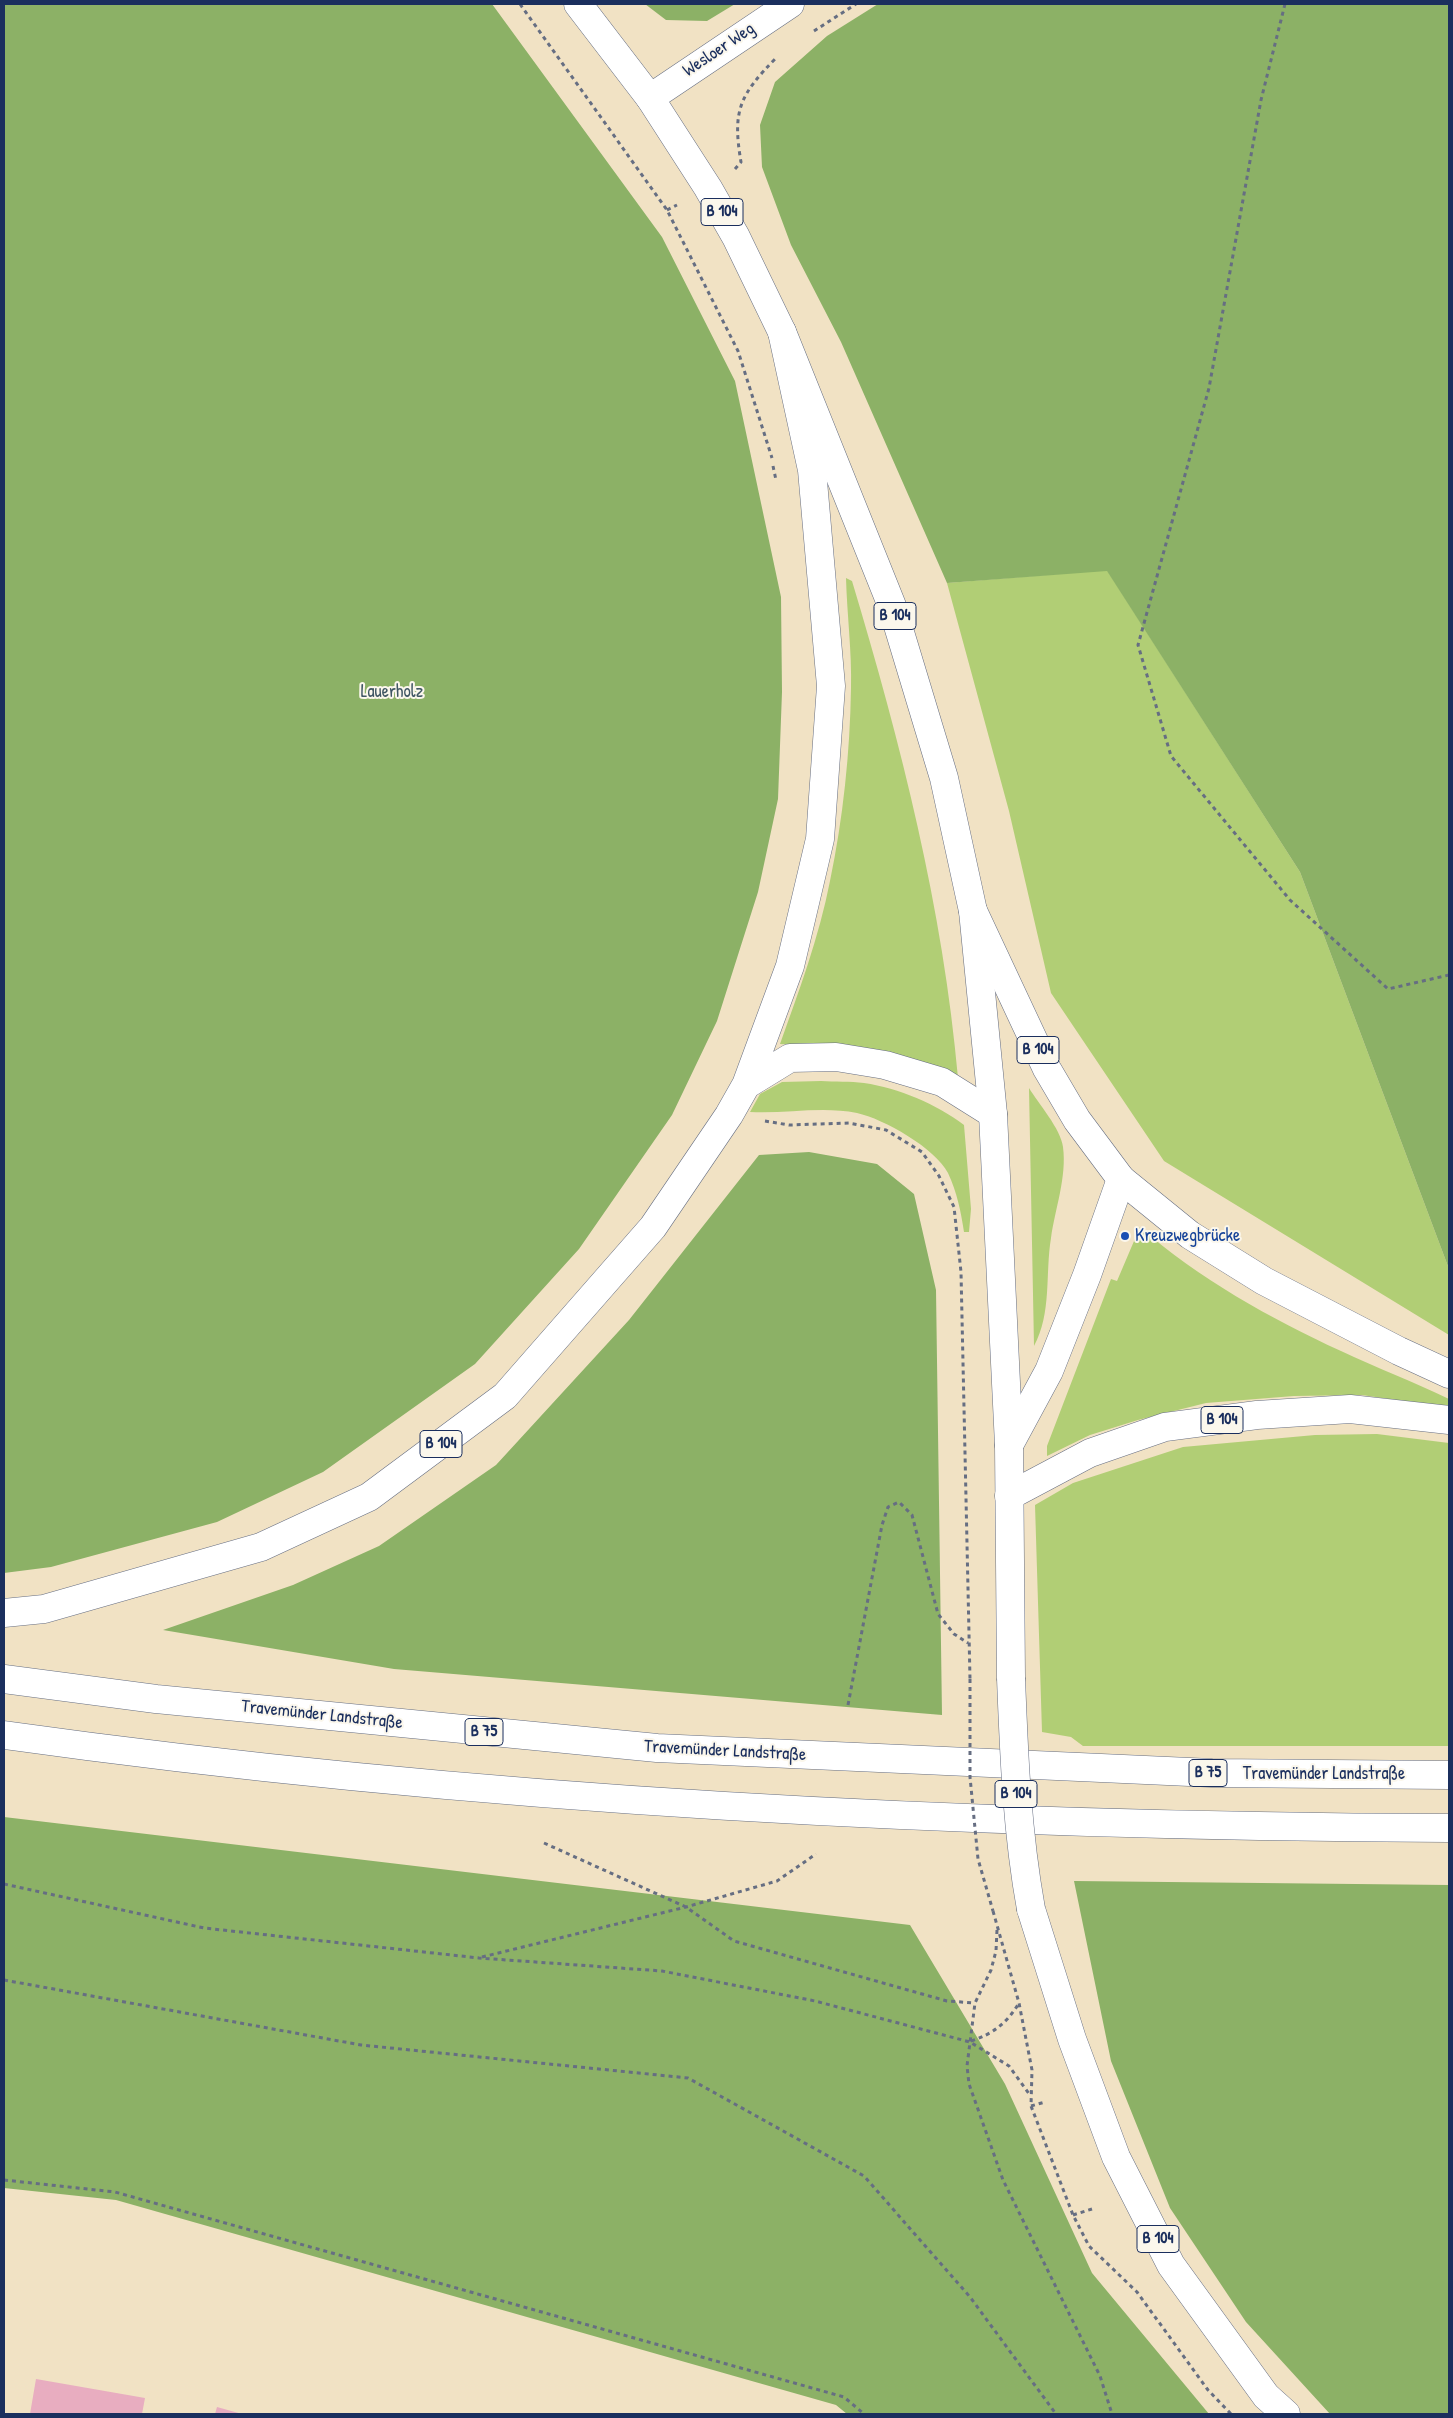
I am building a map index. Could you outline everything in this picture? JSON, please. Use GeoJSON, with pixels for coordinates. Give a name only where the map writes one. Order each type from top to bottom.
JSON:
{"type":"FeatureCollection","features":[{"type":"Feature","properties":{"kind":"main road","name":"B 104"},"geometry":{"type":"LineString","coordinates":[[578,4],[650,98],[708,188],[736,237],[782,332],[892,606],[944,778],[973,911],[993,1114],[1010,1445],[1012,1678],[1016,1786],[1022,1859],[1032,1909],[1072,2039],[1116,2157],[1171,2265],[1266,2396],[1286,2414]]}},
{"type":"Feature","properties":{"kind":"main road","name":"Wesloer Weg"},"geometry":{"type":"LineString","coordinates":[[650,98],[790,4]]}},
{"type":"Feature","properties":{"kind":"main road","name":"B 104"},"geometry":{"type":"LineString","coordinates":[[4,1613],[44,1609],[261,1547],[369,1496],[505,1396],[653,1227],[729,1115],[746,1085],[790,966],[820,838],[831,686],[812,470],[782,332]]}},
{"type":"Feature","properties":{"kind":"main road","name":"B 104"},"geometry":{"type":"LineString","coordinates":[[973,911],[1047,1069],[1077,1120],[1121,1179],[1190,1235],[1264,1280],[1399,1351],[1449,1374]]}},
{"type":"Feature","properties":{"kind":"main road","name":"B 104"},"geometry":{"type":"LineString","coordinates":[[746,1085],[790,1058],[836,1058],[885,1065],[942,1082],[993,1114]]}},
{"type":"Feature","properties":{"kind":"main road"},"geometry":{"type":"LineString","coordinates":[[1010,1445],[1049,1371],[1087,1275],[1121,1179]]}},
{"type":"Feature","properties":{"kind":"main road","name":"B 104"},"geometry":{"type":"LineString","coordinates":[[1009,1496],[1090,1453],[1165,1427],[1257,1415],[1350,1409],[1449,1420]]}},
{"type":"Feature","properties":{"kind":"main road","name":"Travemünder Landstraße"},"geometry":{"type":"LineString","coordinates":[[4,1679],[156,1699],[657,1748],[1212,1773],[1449,1775]]}},
{"type":"Feature","properties":{"kind":"main road"},"geometry":{"type":"LineString","coordinates":[[4,1735],[296,1770],[484,1788],[705,1805],[969,1819],[1449,1828]]}},
{"type":"Feature","properties":{"kind":"path"},"geometry":{"type":"LineString","coordinates":[[520,4],[667,210],[738,352],[772,457],[777,484]]}},
{"type":"Feature","properties":{"kind":"path"},"geometry":{"type":"LineString","coordinates":[[809,34],[856,4]]}},
{"type":"Feature","properties":{"kind":"path"},"geometry":{"type":"LineString","coordinates":[[1285,4],[1261,100],[1209,388],[1138,644],[1171,756],[1290,900],[1388,989],[1449,975]]}},
{"type":"Feature","properties":{"kind":"path"},"geometry":{"type":"LineString","coordinates":[[730,176],[741,162],[736,138],[740,105],[756,78],[779,55]]}},
{"type":"Feature","properties":{"kind":"path"},"geometry":{"type":"LineString","coordinates":[[729,1115],[789,1125],[849,1123],[886,1130],[922,1152],[940,1176],[954,1207],[961,1272],[971,1786],[978,1859],[1019,2003],[1032,2070],[1031,2106],[1073,2215],[1089,2246],[1137,2292],[1208,2390],[1232,2414]]}},
{"type":"Feature","properties":{"kind":"path"},"geometry":{"type":"LineString","coordinates":[[848,1705],[882,1525],[888,1507],[899,1502],[912,1515],[938,1614],[954,1634],[968,1644]]}},
{"type":"Feature","properties":{"kind":"path"},"geometry":{"type":"LineString","coordinates":[[544,1843],[686,1906],[734,1941],[947,2001],[975,2003]]}},
{"type":"Feature","properties":{"kind":"path"},"geometry":{"type":"LineString","coordinates":[[479,1958],[777,1881],[816,1854]]}},
{"type":"Feature","properties":{"kind":"path"},"geometry":{"type":"LineString","coordinates":[[4,1884],[204,1928],[479,1958],[662,1971],[815,2001],[970,2042],[1008,2066],[1030,2095]]}},
{"type":"Feature","properties":{"kind":"path"},"geometry":{"type":"LineString","coordinates":[[997,1926],[996,1951],[991,1970],[975,2003],[967,2066],[969,2084],[1003,2180],[1100,2376],[1112,2414]]}},
{"type":"Feature","properties":{"kind":"path"},"geometry":{"type":"LineString","coordinates":[[4,1980],[361,2045],[688,2078],[864,2176],[970,2297],[1056,2414]]}},
{"type":"Feature","properties":{"kind":"path"},"geometry":{"type":"LineString","coordinates":[[970,2042],[988,2035],[1002,2025],[1019,2003]]}},
{"type":"Feature","properties":{"kind":"path"},"geometry":{"type":"LineString","coordinates":[[1031,2106],[1045,2102]]}},
{"type":"Feature","properties":{"kind":"path"},"geometry":{"type":"LineString","coordinates":[[4,2180],[116,2192],[844,2397],[864,2414]]}},
{"type":"Feature","properties":{"kind":"path"},"geometry":{"type":"LineString","coordinates":[[1073,2215],[1092,2209]]}},
{"type":"Feature","properties":{"kind":"green space","name":"Lauerholz"},"geometry":{"type":"Polygon","coordinates":[[[4,4],[492,4],[662,237],[735,381],[781,597],[782,692],[778,799],[758,892],[717,1021],[672,1115],[579,1249],[475,1364],[323,1472],[217,1522],[51,1567],[4,1573],[4,4]]]}},
{"type":"Feature","properties":{"kind":"green space"},"geometry":{"type":"Polygon","coordinates":[[[645,4],[735,4],[707,21],[666,20],[645,4]]]}},
{"type":"Feature","properties":{"kind":"green space"},"geometry":{"type":"Polygon","coordinates":[[[878,4],[1449,4],[1449,1269],[1300,872],[1107,571],[947,583],[841,342],[791,245],[762,167],[760,125],[775,82],[827,36],[878,4]]]}},
{"type":"Feature","properties":{"kind":"green space"},"geometry":{"type":"Polygon","coordinates":[[[1107,570],[1300,872],[1449,1269],[1449,1335],[1164,1161],[1051,993],[1009,811],[947,583],[1107,570]]]}},
{"type":"Feature","properties":{"kind":"green space"},"geometry":{"type":"Polygon","coordinates":[[[846,578],[852,581],[870,642],[918,827],[942,952],[958,1078],[929,1064],[874,1049],[780,1044],[820,923],[835,857],[842,809],[849,737],[851,688],[846,578]]]}},
{"type":"Feature","properties":{"kind":"green space"},"geometry":{"type":"Polygon","coordinates":[[[782,1082],[859,1082],[904,1093],[941,1110],[964,1125],[971,1209],[969,1232],[964,1232],[954,1187],[941,1163],[921,1145],[894,1128],[868,1116],[844,1111],[750,1112],[760,1094],[782,1082]]]}},
{"type":"Feature","properties":{"kind":"green space"},"geometry":{"type":"Polygon","coordinates":[[[1029,1088],[1058,1132],[1064,1158],[1062,1181],[1049,1252],[1046,1307],[1040,1333],[1034,1346],[1029,1088]]]}},
{"type":"Feature","properties":{"kind":"green space"},"geometry":{"type":"Polygon","coordinates":[[[809,1152],[877,1164],[914,1194],[936,1290],[942,1715],[394,1669],[163,1630],[293,1585],[379,1546],[496,1465],[629,1320],[759,1155],[809,1152]]]}},
{"type":"Feature","properties":{"kind":"green space"},"geometry":{"type":"Polygon","coordinates":[[[1140,1227],[1162,1246],[1236,1296],[1315,1339],[1449,1399],[1449,1408],[1362,1395],[1294,1396],[1206,1403],[1138,1420],[1090,1435],[1047,1456],[1047,1446],[1111,1279],[1117,1281],[1140,1227]]]}},
{"type":"Feature","properties":{"kind":"green space"},"geometry":{"type":"Polygon","coordinates":[[[1377,1434],[1449,1443],[1449,1746],[1083,1746],[1071,1737],[1042,1732],[1035,1505],[1073,1483],[1183,1447],[1315,1435],[1377,1434]]]}},
{"type":"Feature","properties":{"kind":"green space"},"geometry":{"type":"Polygon","coordinates":[[[4,1817],[910,1925],[1005,2084],[1092,2273],[1209,2414],[847,2414],[836,2405],[116,2200],[4,2188],[4,1817]]]}},
{"type":"Feature","properties":{"kind":"green space"},"geometry":{"type":"Polygon","coordinates":[[[1074,1881],[1449,1885],[1449,2414],[1330,2414],[1246,2322],[1170,2208],[1111,2061],[1074,1881]]]}},
{"type":"Feature","properties":{"kind":"building"},"geometry":{"type":"Polygon","coordinates":[[[36,2379],[145,2398],[142,2414],[30,2414],[36,2379]]]}},
{"type":"Feature","properties":{"kind":"building"},"geometry":{"type":"Polygon","coordinates":[[[217,2407],[242,2414],[215,2414],[217,2407]]]}},
{"type":"Feature","properties":{"kind":"place","name":"Kreuzwegbrücke"},"geometry":{"type":"Point","coordinates":[1125,1236]}}]}
